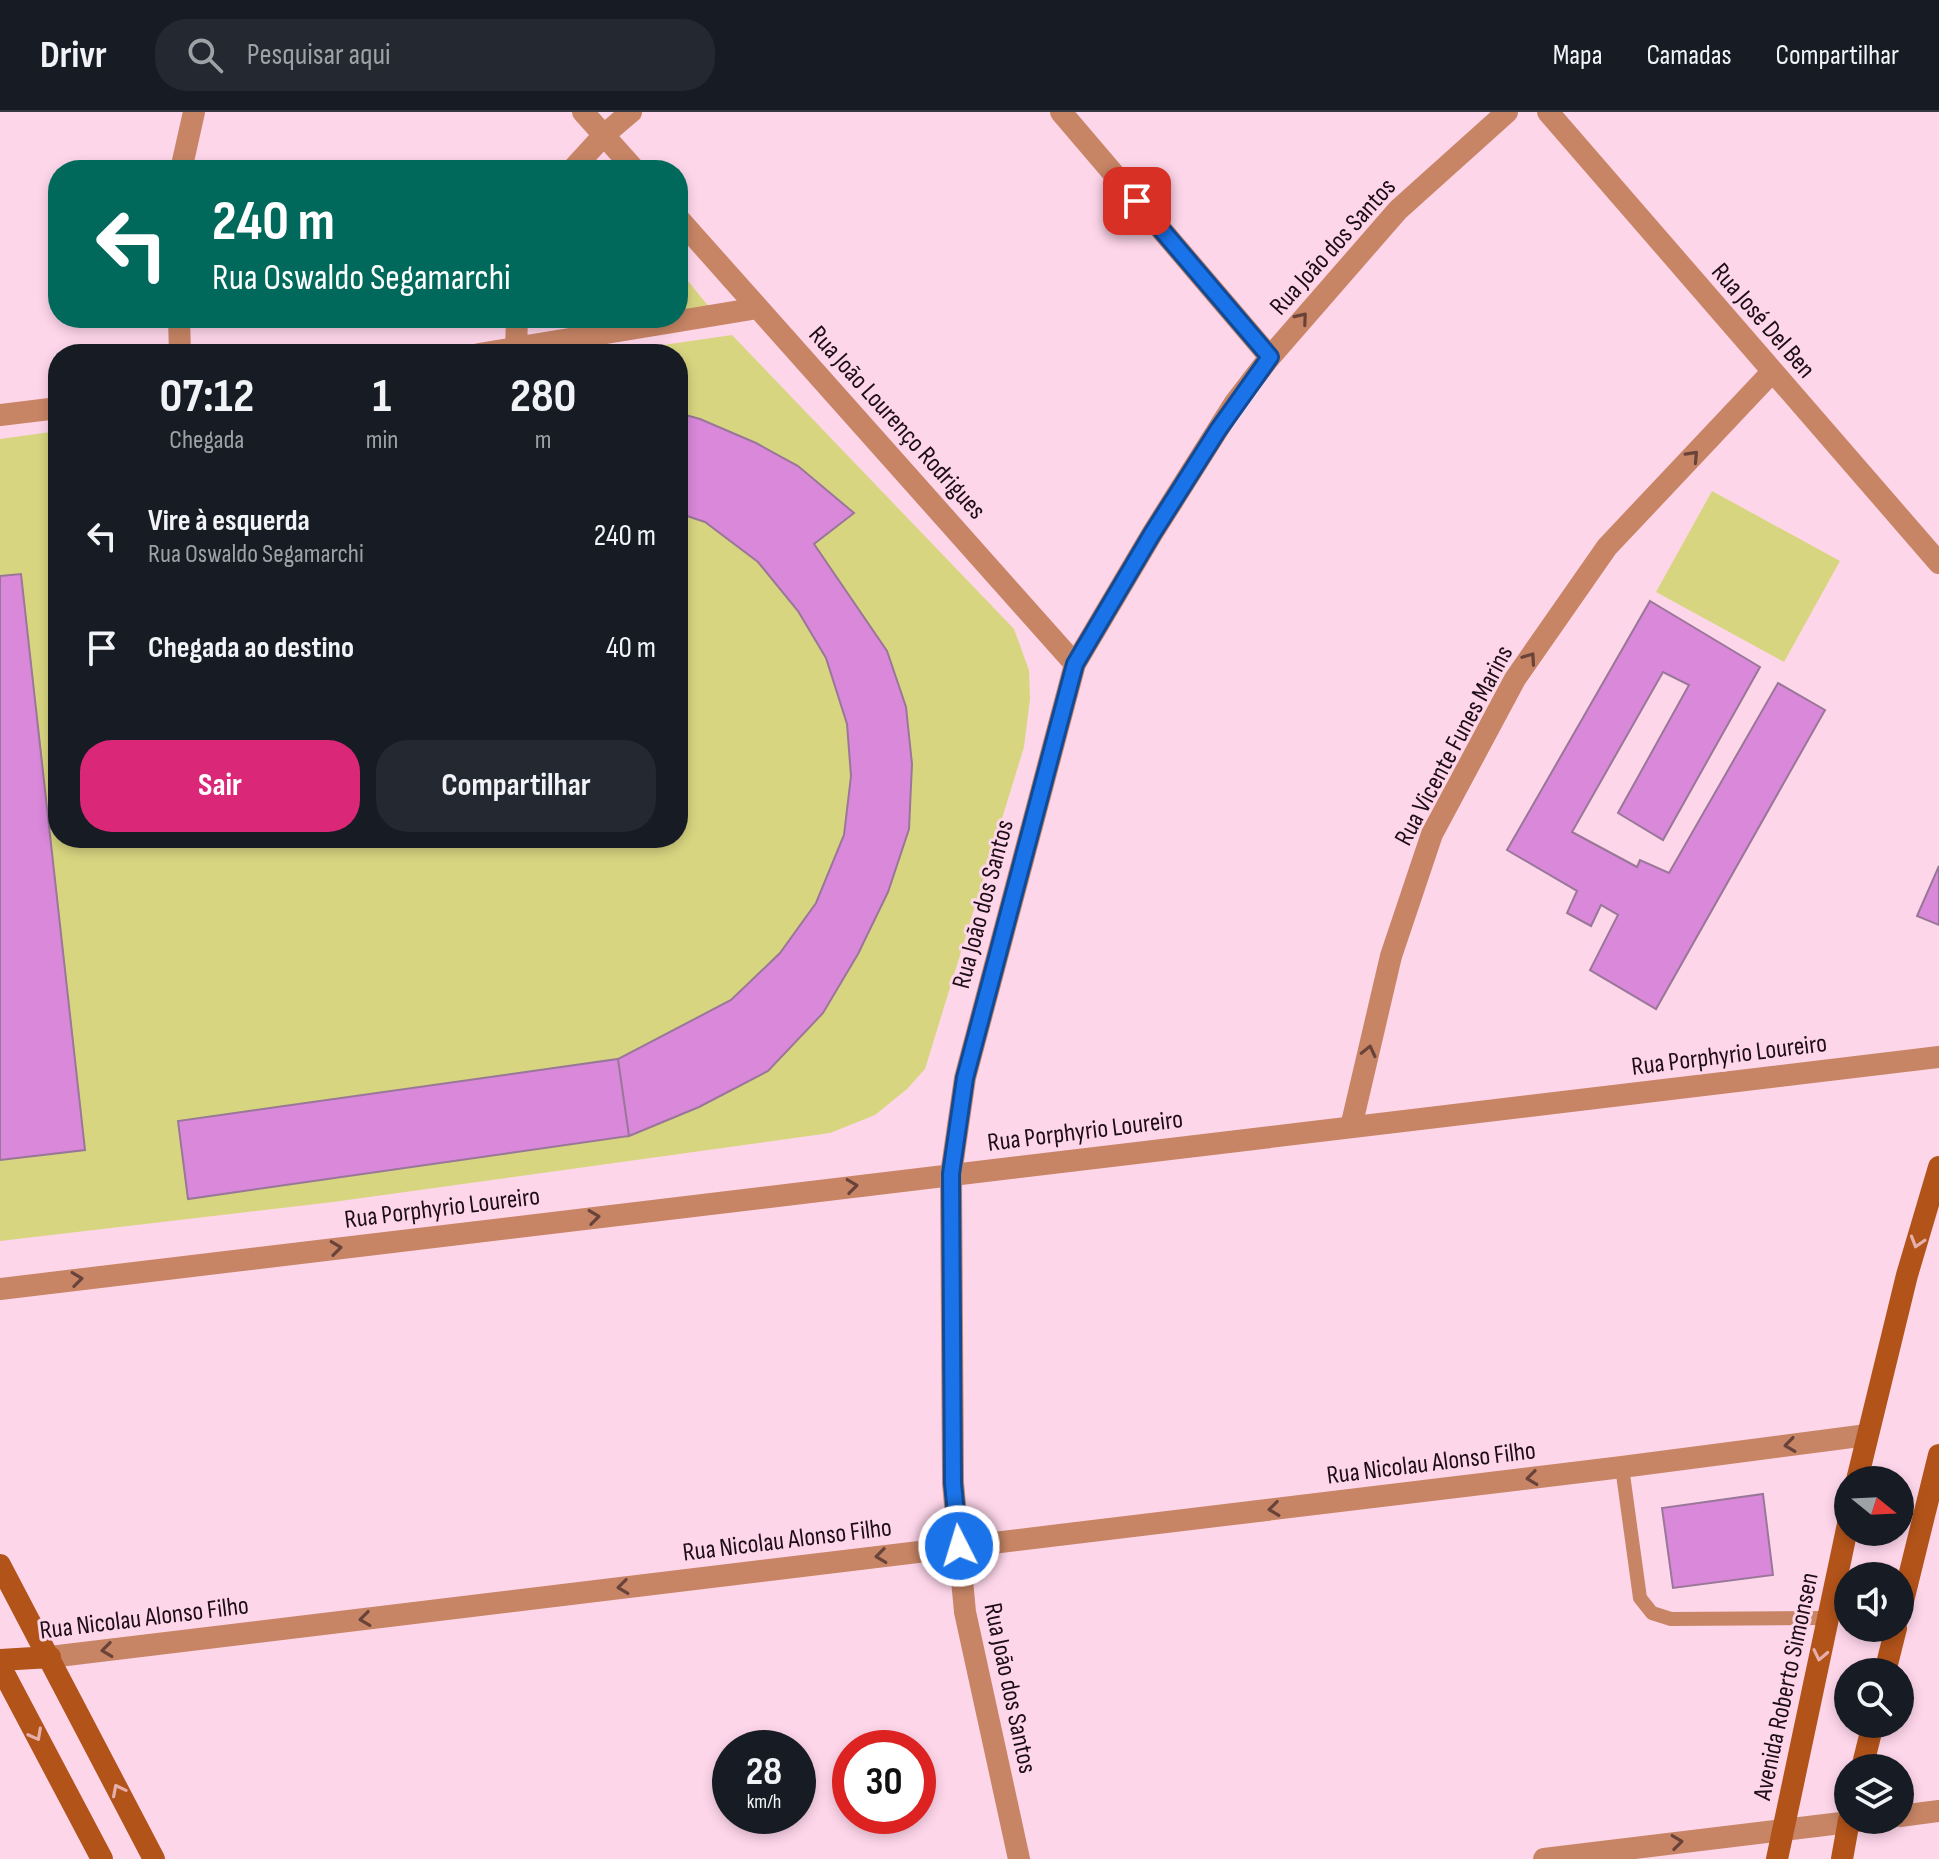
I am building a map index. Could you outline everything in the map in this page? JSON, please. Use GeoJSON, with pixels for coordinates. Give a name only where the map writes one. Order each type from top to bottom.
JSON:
{"type":"FeatureCollection","features":[{"type":"Feature","properties":{"kind":"main road"},"geometry":{"type":"LineString","coordinates":[[1860,1466],[1907,1275],[1939,1167]]}},
{"type":"Feature","properties":{"kind":"main road"},"geometry":{"type":"LineString","coordinates":[[1913,1562],[1939,1455]]}},
{"type":"Feature","properties":{"kind":"main road","name":"Avenida Roberto Simonsen"},"geometry":{"type":"LineString","coordinates":[[1777,1859],[1843,1546]]}},
{"type":"Feature","properties":{"kind":"main road"},"geometry":{"type":"LineString","coordinates":[[0,1565],[154,1859]]}},
{"type":"Feature","properties":{"kind":"main road","name":"Rua Nicolau Alonso Filho"},"geometry":{"type":"LineString","coordinates":[[0,1663],[50,1657]]}},
{"type":"Feature","properties":{"kind":"main road"},"geometry":{"type":"LineString","coordinates":[[0,1663],[102,1859]]}},
{"type":"Feature","properties":{"kind":"main road"},"geometry":{"type":"LineString","coordinates":[[1842,1859],[1850,1834]]}},
{"type":"Feature","properties":{"kind":"street"},"geometry":{"type":"LineString","coordinates":[[183,160],[194,112]]}},
{"type":"Feature","properties":{"kind":"street"},"geometry":{"type":"LineString","coordinates":[[583,112],[626,160]]}},
{"type":"Feature","properties":{"kind":"street"},"geometry":{"type":"LineString","coordinates":[[581,160],[631,112]]}},
{"type":"Feature","properties":{"kind":"street"},"geometry":{"type":"LineString","coordinates":[[1061,112],[1270,357]]}},
{"type":"Feature","properties":{"kind":"street","name":"Rua João dos Santos"},"geometry":{"type":"LineString","coordinates":[[1019,1859],[965,1612],[953,1483],[951,1174],[965,1078],[1075,664],[1218,430],[1270,357],[1398,210],[1507,112]]}},
{"type":"Feature","properties":{"kind":"street","name":"Rua José Del Ben"},"geometry":{"type":"LineString","coordinates":[[1548,112],[1939,563]]}},
{"type":"Feature","properties":{"kind":"street","name":"Rua João Lourenço Rodrigues"},"geometry":{"type":"LineString","coordinates":[[688,229],[1075,664]]}},
{"type":"Feature","properties":{"kind":"street"},"geometry":{"type":"LineString","coordinates":[[688,320],[758,308]]}},
{"type":"Feature","properties":{"kind":"street"},"geometry":{"type":"LineString","coordinates":[[546,344],[640,328]]}},
{"type":"Feature","properties":{"kind":"street","name":"Rua Vicente Funes Marins"},"geometry":{"type":"LineString","coordinates":[[1351,1127],[1391,956],[1432,834],[1515,679],[1607,547],[1772,372]]}},
{"type":"Feature","properties":{"kind":"street"},"geometry":{"type":"LineString","coordinates":[[0,415],[48,409]]}},
{"type":"Feature","properties":{"kind":"street","name":"Rua Porphyrio Loureiro"},"geometry":{"type":"LineString","coordinates":[[0,1289],[1939,1057]]}},
{"type":"Feature","properties":{"kind":"street","name":"Rua Nicolau Alonso Filho"},"geometry":{"type":"LineString","coordinates":[[50,1657],[1867,1435]]}},
{"type":"Feature","properties":{"kind":"street"},"geometry":{"type":"LineString","coordinates":[[1914,1814],[1939,1811]]}},
{"type":"Feature","properties":{"kind":"street"},"geometry":{"type":"LineString","coordinates":[[1544,1859],[1834,1823]]}},
{"type":"Feature","properties":{"kind":"lane"},"geometry":{"type":"LineString","coordinates":[[1622,1467],[1640,1598],[1652,1613],[1671,1619],[1828,1618]]}},
{"type":"Feature","properties":{"kind":"shaded area"},"geometry":{"type":"Polygon","coordinates":[[[688,281],[710,308],[688,310],[688,281]]]}},
{"type":"Feature","properties":{"kind":"shaded area"},"geometry":{"type":"Polygon","coordinates":[[[732,335],[1014,629],[1029,670],[1030,699],[1024,747],[925,1069],[907,1089],[875,1115],[830,1133],[333,1202],[0,1241],[0,439],[48,432],[48,848],[688,848],[688,344],[670,344],[732,335]]]}},
{"type":"Feature","properties":{"kind":"shaded area"},"geometry":{"type":"Polygon","coordinates":[[[1712,491],[1840,561],[1784,662],[1656,592],[1712,491]]]}},
{"type":"Feature","properties":{"kind":"building"},"geometry":{"type":"Polygon","coordinates":[[[688,416],[756,443],[798,466],[854,513],[814,544],[887,651],[906,707],[912,764],[909,829],[888,892],[858,954],[823,1013],[768,1071],[699,1107],[629,1136],[618,1059],[731,1000],[780,953],[816,903],[844,835],[851,776],[847,724],[826,658],[798,611],[758,562],[705,522],[688,516],[688,416]]]}},
{"type":"Feature","properties":{"kind":"building"},"geometry":{"type":"Polygon","coordinates":[[[21,574],[48,817],[48,848],[51,848],[85,1150],[0,1160],[0,576],[21,574]]]}},
{"type":"Feature","properties":{"kind":"building"},"geometry":{"type":"Polygon","coordinates":[[[1650,601],[1760,667],[1663,840],[1618,813],[1689,685],[1663,672],[1572,832],[1637,867],[1640,860],[1669,873],[1778,683],[1825,710],[1656,1009],[1590,970],[1618,915],[1601,905],[1591,926],[1567,913],[1577,891],[1507,850],[1650,601]]]}},
{"type":"Feature","properties":{"kind":"building"},"geometry":{"type":"Polygon","coordinates":[[[1939,866],[1939,925],[1917,916],[1939,866]]]}},
{"type":"Feature","properties":{"kind":"building"},"geometry":{"type":"Polygon","coordinates":[[[618,1059],[629,1136],[188,1199],[178,1121],[618,1059]]]}},
{"type":"Feature","properties":{"kind":"building"},"geometry":{"type":"Polygon","coordinates":[[[1763,1494],[1773,1575],[1673,1588],[1662,1508],[1763,1494]]]}},
{"type":"Feature","properties":{"kind":"route"},"geometry":{"type":"LineString","coordinates":[[959,1546],[953,1483],[950,1206],[951,1174],[965,1078],[1075,664],[1234,404],[1270,357],[1137,201]]}}]}
